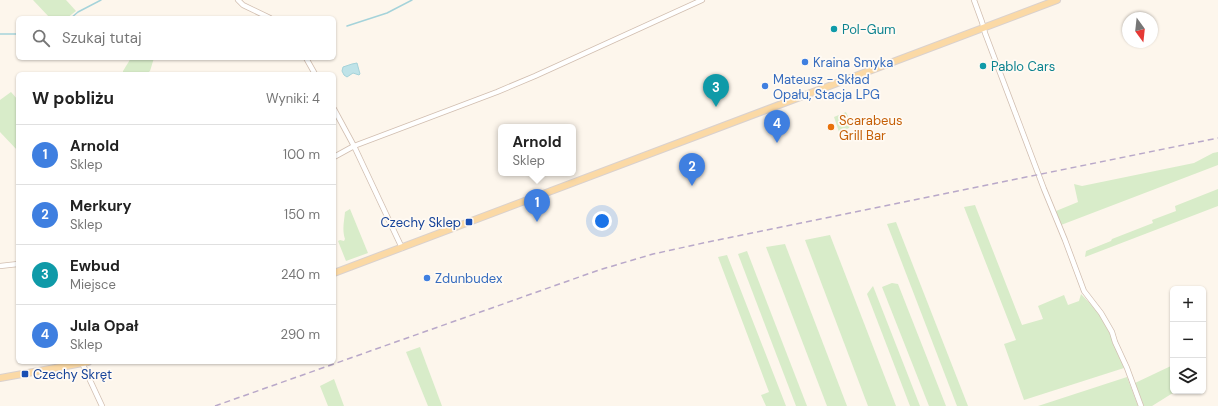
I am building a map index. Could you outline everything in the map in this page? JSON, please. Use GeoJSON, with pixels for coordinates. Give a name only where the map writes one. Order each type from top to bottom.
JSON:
{"type":"FeatureCollection","features":[{"type":"Feature","properties":{"kind":"main road"},"geometry":{"type":"LineString","coordinates":[[336,272],[1057,0]]}},
{"type":"Feature","properties":{"kind":"main road"},"geometry":{"type":"LineString","coordinates":[[0,378],[79,364]]}},
{"type":"Feature","properties":{"kind":"street"},"geometry":{"type":"LineString","coordinates":[[238,0],[243,5],[266,16]]}},
{"type":"Feature","properties":{"kind":"street"},"geometry":{"type":"LineString","coordinates":[[336,156],[354,146],[497,92],[702,0]]}},
{"type":"Feature","properties":{"kind":"street"},"geometry":{"type":"LineString","coordinates":[[974,0],[985,33],[1084,292],[1101,313],[1112,332],[1141,406]]}},
{"type":"Feature","properties":{"kind":"street"},"geometry":{"type":"LineString","coordinates":[[307,60],[314,72]]}},
{"type":"Feature","properties":{"kind":"street"},"geometry":{"type":"LineString","coordinates":[[336,113],[354,146],[402,248]]}},
{"type":"Feature","properties":{"kind":"street"},"geometry":{"type":"LineString","coordinates":[[0,266],[16,264]]}},
{"type":"Feature","properties":{"kind":"street"},"geometry":{"type":"LineString","coordinates":[[85,364],[102,406]]}},
{"type":"Feature","properties":{"kind":"green space"},"geometry":{"type":"Polygon","coordinates":[[[33,0],[66,0],[76,11],[70,16],[48,16],[33,0]]]}},
{"type":"Feature","properties":{"kind":"green space"},"geometry":{"type":"Polygon","coordinates":[[[130,60],[153,60],[149,72],[123,71],[130,60]]]}},
{"type":"Feature","properties":{"kind":"green space"},"geometry":{"type":"Polygon","coordinates":[[[11,92],[16,98],[16,149],[0,132],[0,100],[11,92]]]}},
{"type":"Feature","properties":{"kind":"green space"},"geometry":{"type":"Polygon","coordinates":[[[846,112],[851,123],[849,128],[839,132],[834,117],[846,112]]]}},
{"type":"Feature","properties":{"kind":"green space"},"geometry":{"type":"Polygon","coordinates":[[[1218,152],[1218,165],[1061,225],[1056,211],[1078,202],[1074,184],[1082,186],[1194,163],[1218,152]]]}},
{"type":"Feature","properties":{"kind":"green space"},"geometry":{"type":"Polygon","coordinates":[[[1218,189],[1218,206],[1085,257],[1086,251],[1153,223],[1152,220],[1176,211],[1175,206],[1218,189]]]}},
{"type":"Feature","properties":{"kind":"green space"},"geometry":{"type":"Polygon","coordinates":[[[975,205],[1022,325],[1043,319],[1038,306],[1064,295],[1068,305],[1079,301],[1081,294],[1098,312],[1110,334],[1124,368],[1024,400],[1004,344],[1016,340],[964,207],[975,205]]]}},
{"type":"Feature","properties":{"kind":"green space"},"geometry":{"type":"Polygon","coordinates":[[[350,209],[368,253],[346,261],[338,241],[344,241],[345,239],[343,229],[345,212],[350,209]]]}},
{"type":"Feature","properties":{"kind":"green space"},"geometry":{"type":"Polygon","coordinates":[[[896,222],[968,406],[957,406],[887,224],[896,222]]]}},
{"type":"Feature","properties":{"kind":"green space"},"geometry":{"type":"Polygon","coordinates":[[[830,235],[896,406],[868,406],[805,240],[830,235]]]}},
{"type":"Feature","properties":{"kind":"green space"},"geometry":{"type":"Polygon","coordinates":[[[785,244],[847,406],[827,406],[766,247],[785,244]]]}},
{"type":"Feature","properties":{"kind":"green space"},"geometry":{"type":"Polygon","coordinates":[[[747,251],[807,406],[796,406],[738,254],[747,251]]]}},
{"type":"Feature","properties":{"kind":"green space"},"geometry":{"type":"Polygon","coordinates":[[[727,255],[786,406],[766,406],[761,395],[769,392],[718,257],[727,255]]]}},
{"type":"Feature","properties":{"kind":"green space"},"geometry":{"type":"Polygon","coordinates":[[[892,283],[898,284],[946,406],[929,406],[882,287],[892,283]]]}},
{"type":"Feature","properties":{"kind":"green space"},"geometry":{"type":"Polygon","coordinates":[[[873,286],[920,406],[910,406],[867,294],[873,286]]]}},
{"type":"Feature","properties":{"kind":"green space"},"geometry":{"type":"Polygon","coordinates":[[[420,347],[442,406],[428,406],[406,352],[420,347]]]}},
{"type":"Feature","properties":{"kind":"green space"},"geometry":{"type":"Polygon","coordinates":[[[1170,366],[1171,394],[1152,406],[1144,406],[1135,383],[1170,366]]]}},
{"type":"Feature","properties":{"kind":"green space"},"geometry":{"type":"Polygon","coordinates":[[[1127,377],[1138,406],[1038,406],[1127,377]]]}},
{"type":"Feature","properties":{"kind":"green space"},"geometry":{"type":"Polygon","coordinates":[[[334,379],[344,406],[328,406],[320,386],[334,379]]]}},
{"type":"Feature","properties":{"kind":"water"},"geometry":{"type":"Polygon","coordinates":[[[357,63],[359,75],[353,73],[347,77],[344,75],[342,71],[343,67],[357,63]]]}},
{"type":"Feature","properties":{"kind":"waterway"},"geometry":{"type":"LineString","coordinates":[[73,16],[101,0]]}},
{"type":"Feature","properties":{"kind":"waterway"},"geometry":{"type":"LineString","coordinates":[[347,26],[387,13],[412,0]]}},
{"type":"Feature","properties":{"kind":"waterway"},"geometry":{"type":"LineString","coordinates":[[0,34],[16,34]]}},
{"type":"Feature","properties":{"kind":"railway"},"geometry":{"type":"LineString","coordinates":[[336,363],[599,270],[653,254],[1218,138]]}},
{"type":"Feature","properties":{"kind":"railway"},"geometry":{"type":"LineString","coordinates":[[215,406],[334,364]]}},
{"type":"Feature","properties":{"kind":"place","name":"Pol-Gum"},"geometry":{"type":"Point","coordinates":[834,29]}},
{"type":"Feature","properties":{"kind":"place","name":"Kraina Smyka"},"geometry":{"type":"Point","coordinates":[805,62]}},
{"type":"Feature","properties":{"kind":"place","name":"Pablo Cars"},"geometry":{"type":"Point","coordinates":[983,66]}},
{"type":"Feature","properties":{"kind":"place","name":"Mateusz - Skład Opału, Stacja LPG"},"geometry":{"type":"Point","coordinates":[765,86]}},
{"type":"Feature","properties":{"kind":"place","name":"Ewbud"},"geometry":{"type":"Point","coordinates":[716,107]}},
{"type":"Feature","properties":{"kind":"place","name":"Scarabeus Grill Bar"},"geometry":{"type":"Point","coordinates":[831,127]}},
{"type":"Feature","properties":{"kind":"place","name":"Jula Opał"},"geometry":{"type":"Point","coordinates":[777,143]}},
{"type":"Feature","properties":{"kind":"place","name":"Merkury"},"geometry":{"type":"Point","coordinates":[692,186]}},
{"type":"Feature","properties":{"kind":"place","name":"Czechy Sklep"},"geometry":{"type":"Point","coordinates":[469,222]}},
{"type":"Feature","properties":{"kind":"place","name":"Arnold"},"geometry":{"type":"Point","coordinates":[537,222]}},
{"type":"Feature","properties":{"kind":"place","name":"Zdunbudex"},"geometry":{"type":"Point","coordinates":[427,278]}},
{"type":"Feature","properties":{"kind":"place","name":"Czechy Skręt"},"geometry":{"type":"Point","coordinates":[25,374]}}]}
